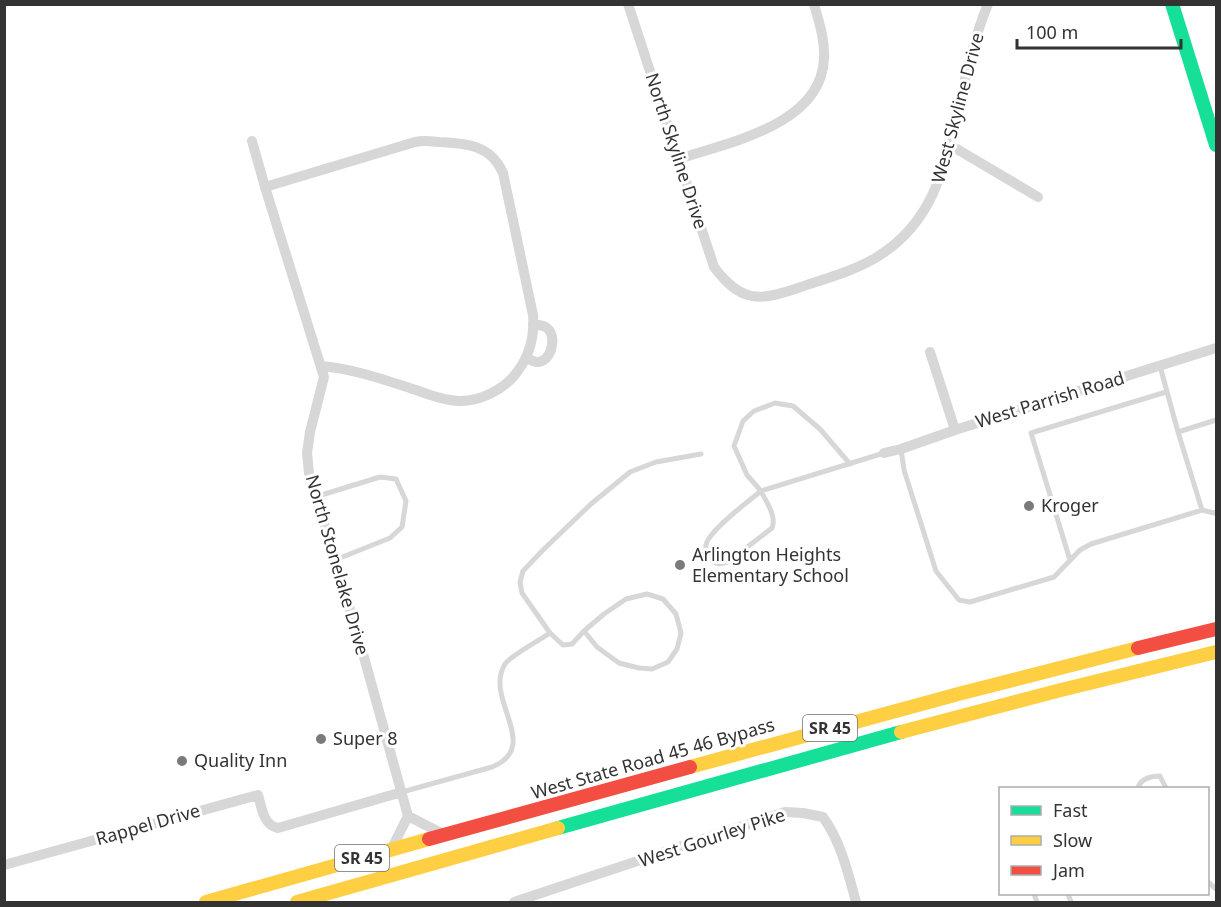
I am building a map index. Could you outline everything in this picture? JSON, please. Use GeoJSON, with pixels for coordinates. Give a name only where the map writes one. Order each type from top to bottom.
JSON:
{"type":"FeatureCollection","features":[{"type":"Feature","properties":{"kind":"main road"},"geometry":{"type":"LineString","coordinates":[[1172,4],[1216,145]]}},
{"type":"Feature","properties":{"kind":"main road","name":"West State Road 45 46 Bypass"},"geometry":{"type":"LineString","coordinates":[[206,903],[975,689],[1216,629]]}},
{"type":"Feature","properties":{"kind":"main road","name":"SR 45"},"geometry":{"type":"LineString","coordinates":[[297,903],[859,743],[1216,652]]}},
{"type":"Feature","properties":{"kind":"main road"},"geometry":{"type":"LineString","coordinates":[[733,779],[753,761],[760,748]]}},
{"type":"Feature","properties":{"kind":"main road"},"geometry":{"type":"LineString","coordinates":[[260,900],[279,882]]}},
{"type":"Feature","properties":{"kind":"street","name":"North Skyline Drive"},"geometry":{"type":"LineString","coordinates":[[628,4],[714,267],[736,291]]}},
{"type":"Feature","properties":{"kind":"street"},"geometry":{"type":"LineString","coordinates":[[679,159],[770,127],[799,109],[817,86],[824,60],[821,30],[814,4]]}},
{"type":"Feature","properties":{"kind":"street","name":"West Skyline Drive"},"geometry":{"type":"LineString","coordinates":[[736,291],[758,297],[778,294],[843,273],[884,252],[902,239],[918,221],[937,186],[988,4]]}},
{"type":"Feature","properties":{"kind":"street"},"geometry":{"type":"LineString","coordinates":[[265,187],[427,140],[459,143],[485,151],[499,165],[505,182],[533,324],[532,343],[526,358],[511,380],[496,391],[462,401],[440,398],[339,367],[322,366]]}},
{"type":"Feature","properties":{"kind":"street","name":"North Stonelake Drive"},"geometry":{"type":"LineString","coordinates":[[252,141],[324,377],[310,432],[307,453],[309,473],[362,650],[408,816]]}},
{"type":"Feature","properties":{"kind":"street"},"geometry":{"type":"LineString","coordinates":[[950,145],[1038,196]]}},
{"type":"Feature","properties":{"kind":"street"},"geometry":{"type":"LineString","coordinates":[[526,358],[536,362],[549,356],[552,334],[547,327],[533,324]]}},
{"type":"Feature","properties":{"kind":"street","name":"West Parrish Road"},"geometry":{"type":"LineString","coordinates":[[884,453],[1216,348]]}},
{"type":"Feature","properties":{"kind":"street"},"geometry":{"type":"LineString","coordinates":[[930,352],[955,430]]}},
{"type":"Feature","properties":{"kind":"street","name":"Rappel Drive"},"geometry":{"type":"LineString","coordinates":[[4,865],[258,795],[265,818],[271,827],[278,828],[402,792]]}},
{"type":"Feature","properties":{"kind":"street","name":"West Gourley Pike"},"geometry":{"type":"LineString","coordinates":[[514,903],[785,812],[823,817],[832,830],[842,855],[856,903]]}},
{"type":"Feature","properties":{"kind":"street"},"geometry":{"type":"LineString","coordinates":[[392,850],[408,816],[446,835]]}},
{"type":"Feature","properties":{"kind":"lane"},"geometry":{"type":"LineString","coordinates":[[1160,366],[1202,510]]}},
{"type":"Feature","properties":{"kind":"lane"},"geometry":{"type":"LineString","coordinates":[[1070,560],[1031,433],[1166,392]]}},
{"type":"Feature","properties":{"kind":"lane"},"geometry":{"type":"LineString","coordinates":[[850,464],[820,429],[793,406],[775,403],[754,411],[744,420],[734,446],[747,475],[761,491],[774,523],[772,528],[728,562],[719,564],[713,562],[707,555],[706,544],[712,533],[761,491],[850,464],[884,453]]}},
{"type":"Feature","properties":{"kind":"lane"},"geometry":{"type":"LineString","coordinates":[[1178,432],[1216,420]]}},
{"type":"Feature","properties":{"kind":"lane"},"geometry":{"type":"LineString","coordinates":[[901,449],[904,470],[936,571],[959,600],[970,602],[1054,577],[1080,550],[1090,544],[1202,510],[1216,512]]}},
{"type":"Feature","properties":{"kind":"lane"},"geometry":{"type":"LineString","coordinates":[[584,631],[597,647],[619,663],[639,668],[652,669],[668,662],[677,649],[681,633],[676,614],[663,599],[647,594],[626,599],[604,614],[584,631],[572,644],[563,645],[550,633],[522,593],[520,582],[523,571],[543,550],[591,504],[630,472],[656,462],[701,454]]}},
{"type":"Feature","properties":{"kind":"lane"},"geometry":{"type":"LineString","coordinates":[[315,497],[380,477],[396,479],[406,501],[402,527],[390,538],[335,560]]}},
{"type":"Feature","properties":{"kind":"lane"},"geometry":{"type":"LineString","coordinates":[[402,792],[492,767],[502,763],[508,757],[513,750],[514,739],[501,692],[502,670],[506,662],[550,633]]}},
{"type":"Feature","properties":{"kind":"lane"},"geometry":{"type":"LineString","coordinates":[[1138,787],[1144,779],[1160,776],[1165,787]]}},
{"type":"Feature","properties":{"kind":"traffic: fast"},"geometry":{"type":"LineString","coordinates":[[1172,4],[1216,145]]}},
{"type":"Feature","properties":{"kind":"traffic: fast"},"geometry":{"type":"LineString","coordinates":[[558,828],[901,732]]}},
{"type":"Feature","properties":{"kind":"traffic: slow"},"geometry":{"type":"LineString","coordinates":[[690,767],[1138,648]]}},
{"type":"Feature","properties":{"kind":"traffic: slow"},"geometry":{"type":"LineString","coordinates":[[901,732],[1216,652]]}},
{"type":"Feature","properties":{"kind":"traffic: slow"},"geometry":{"type":"LineString","coordinates":[[297,902],[558,828]]}},
{"type":"Feature","properties":{"kind":"traffic: slow"},"geometry":{"type":"LineString","coordinates":[[206,902],[429,839]]}},
{"type":"Feature","properties":{"kind":"traffic: jam"},"geometry":{"type":"LineString","coordinates":[[1138,648],[1216,629]]}},
{"type":"Feature","properties":{"kind":"traffic: jam"},"geometry":{"type":"LineString","coordinates":[[429,839],[690,767]]}},
{"type":"Feature","properties":{"kind":"place","name":"Kroger"},"geometry":{"type":"Point","coordinates":[1029,506]}},
{"type":"Feature","properties":{"kind":"place","name":"Arlington Heights Elementary School"},"geometry":{"type":"Point","coordinates":[680,565]}},
{"type":"Feature","properties":{"kind":"place","name":"Super 8"},"geometry":{"type":"Point","coordinates":[321,739]}},
{"type":"Feature","properties":{"kind":"place","name":"Quality Inn"},"geometry":{"type":"Point","coordinates":[182,761]}}]}
